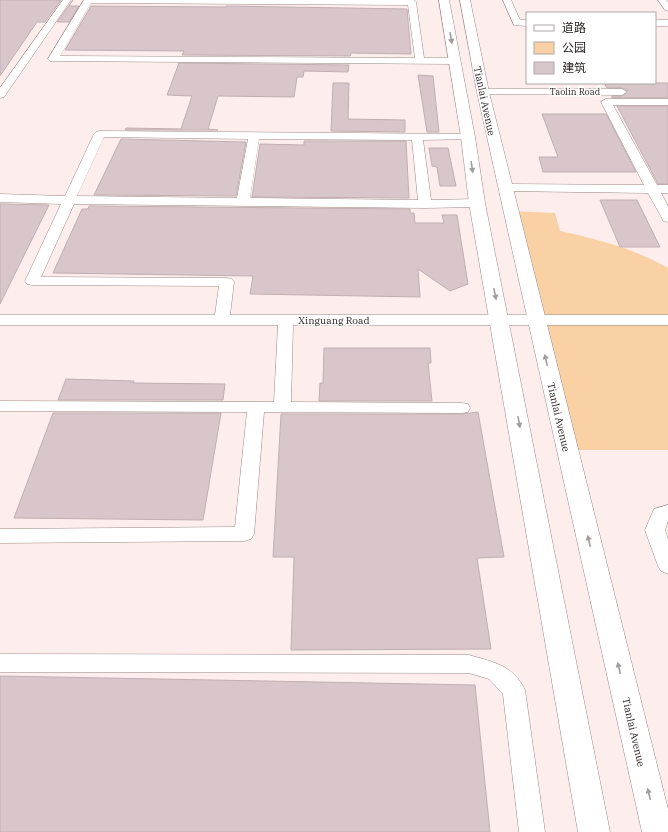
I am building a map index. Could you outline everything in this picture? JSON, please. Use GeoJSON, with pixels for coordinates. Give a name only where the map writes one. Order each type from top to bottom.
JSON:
{"type":"FeatureCollection","features":[{"type":"Feature","properties":{"kind":"main road"},"geometry":{"type":"LineString","coordinates":[[444,0],[478,203],[594,832]]}},
{"type":"Feature","properties":{"kind":"main road","name":"Tianlai Avenue"},"geometry":{"type":"LineString","coordinates":[[465,0],[483,92],[505,188],[658,832]]}},
{"type":"Feature","properties":{"kind":"street"},"geometry":{"type":"LineString","coordinates":[[0,95],[67,0]]}},
{"type":"Feature","properties":{"kind":"street"},"geometry":{"type":"LineString","coordinates":[[420,61],[412,2],[218,0],[88,0],[53,59],[420,61],[454,61]]}},
{"type":"Feature","properties":{"kind":"street"},"geometry":{"type":"LineString","coordinates":[[507,0],[517,23],[526,23]]}},
{"type":"Feature","properties":{"kind":"street"},"geometry":{"type":"LineString","coordinates":[[662,0],[668,8]]}},
{"type":"Feature","properties":{"kind":"street"},"geometry":{"type":"LineString","coordinates":[[656,23],[668,23]]}},
{"type":"Feature","properties":{"kind":"street","name":"Taolin Road"},"geometry":{"type":"LineString","coordinates":[[483,92],[668,92]]}},
{"type":"Feature","properties":{"kind":"street"},"geometry":{"type":"LineString","coordinates":[[668,102],[606,102],[668,218]]}},
{"type":"Feature","properties":{"kind":"street"},"geometry":{"type":"LineString","coordinates":[[222,320],[227,282],[32,281],[100,134],[468,137]]}},
{"type":"Feature","properties":{"kind":"street"},"geometry":{"type":"LineString","coordinates":[[243,202],[254,135]]}},
{"type":"Feature","properties":{"kind":"street"},"geometry":{"type":"LineString","coordinates":[[417,136],[425,204]]}},
{"type":"Feature","properties":{"kind":"street"},"geometry":{"type":"LineString","coordinates":[[505,188],[668,189]]}},
{"type":"Feature","properties":{"kind":"street"},"geometry":{"type":"LineString","coordinates":[[0,198],[425,204],[478,203]]}},
{"type":"Feature","properties":{"kind":"street","name":"Xinguang Road"},"geometry":{"type":"LineString","coordinates":[[0,320],[668,320]]}},
{"type":"Feature","properties":{"kind":"street"},"geometry":{"type":"LineString","coordinates":[[282,407],[286,320]]}},
{"type":"Feature","properties":{"kind":"street"},"geometry":{"type":"LineString","coordinates":[[0,406],[462,408]]}},
{"type":"Feature","properties":{"kind":"street"},"geometry":{"type":"LineString","coordinates":[[0,536],[244,534],[256,407]]}},
{"type":"Feature","properties":{"kind":"street"},"geometry":{"type":"LineString","coordinates":[[668,512],[661,514],[655,530],[668,566]]}},
{"type":"Feature","properties":{"kind":"street"},"geometry":{"type":"LineString","coordinates":[[0,663],[469,664],[496,672],[514,690],[532,832]]}},
{"type":"Feature","properties":{"kind":"green space"},"geometry":{"type":"Polygon","coordinates":[[[511,211],[555,213],[560,231],[616,245],[642,255],[668,268],[668,450],[567,450],[511,211]]]}},
{"type":"Feature","properties":{"kind":"building"},"geometry":{"type":"Polygon","coordinates":[[[0,0],[61,0],[45,22],[37,22],[0,76],[0,0]]]}},
{"type":"Feature","properties":{"kind":"building"},"geometry":{"type":"Polygon","coordinates":[[[73,0],[69,6],[79,6],[69,22],[57,22],[73,0]]]}},
{"type":"Feature","properties":{"kind":"building"},"geometry":{"type":"Polygon","coordinates":[[[91,6],[226,6],[407,9],[411,54],[351,53],[350,56],[182,55],[184,51],[65,50],[91,6]]]}},
{"type":"Feature","properties":{"kind":"building"},"geometry":{"type":"Polygon","coordinates":[[[179,63],[349,65],[348,72],[304,71],[303,77],[297,77],[294,97],[218,96],[208,129],[218,130],[125,130],[126,128],[181,129],[192,96],[167,95],[179,63]]]}},
{"type":"Feature","properties":{"kind":"building"},"geometry":{"type":"Polygon","coordinates":[[[418,75],[433,76],[439,132],[427,132],[418,75]]]}},
{"type":"Feature","properties":{"kind":"building"},"geometry":{"type":"Polygon","coordinates":[[[333,83],[349,83],[348,119],[405,120],[405,132],[331,131],[333,83]]]}},
{"type":"Feature","properties":{"kind":"building"},"geometry":{"type":"Polygon","coordinates":[[[668,83],[668,98],[612,98],[612,96],[623,96],[628,91],[622,88],[607,88],[605,84],[668,83]]]}},
{"type":"Feature","properties":{"kind":"building"},"geometry":{"type":"Polygon","coordinates":[[[617,106],[668,106],[668,184],[658,184],[617,106]]]}},
{"type":"Feature","properties":{"kind":"building"},"geometry":{"type":"Polygon","coordinates":[[[542,114],[606,114],[636,172],[543,172],[539,157],[558,157],[542,114]]]}},
{"type":"Feature","properties":{"kind":"building"},"geometry":{"type":"Polygon","coordinates":[[[121,139],[246,142],[236,196],[94,195],[121,139]]]}},
{"type":"Feature","properties":{"kind":"building"},"geometry":{"type":"Polygon","coordinates":[[[304,141],[406,141],[409,198],[252,197],[260,144],[304,145],[304,141]]]}},
{"type":"Feature","properties":{"kind":"building"},"geometry":{"type":"Polygon","coordinates":[[[429,148],[448,148],[456,186],[440,186],[437,167],[432,166],[429,148]]]}},
{"type":"Feature","properties":{"kind":"building"},"geometry":{"type":"Polygon","coordinates":[[[600,200],[637,200],[660,247],[620,247],[600,200]]]}},
{"type":"Feature","properties":{"kind":"building"},"geometry":{"type":"Polygon","coordinates":[[[0,204],[49,205],[0,304],[0,204]]]}},
{"type":"Feature","properties":{"kind":"building"},"geometry":{"type":"Polygon","coordinates":[[[89,206],[410,209],[410,213],[414,213],[415,223],[444,223],[442,215],[457,215],[468,284],[450,291],[418,269],[420,297],[250,294],[253,276],[53,273],[82,209],[88,209],[89,206]]]}},
{"type":"Feature","properties":{"kind":"building"},"geometry":{"type":"Polygon","coordinates":[[[324,348],[430,348],[431,363],[428,363],[432,401],[319,401],[320,383],[323,383],[324,348]]]}},
{"type":"Feature","properties":{"kind":"building"},"geometry":{"type":"Polygon","coordinates":[[[66,379],[134,381],[133,383],[225,384],[223,400],[58,400],[66,379]]]}},
{"type":"Feature","properties":{"kind":"building"},"geometry":{"type":"Polygon","coordinates":[[[478,412],[504,557],[477,558],[491,649],[291,650],[294,557],[273,557],[281,414],[462,414],[478,412]]]}},
{"type":"Feature","properties":{"kind":"building"},"geometry":{"type":"Polygon","coordinates":[[[53,413],[221,413],[203,520],[14,518],[53,413]]]}},
{"type":"Feature","properties":{"kind":"building"},"geometry":{"type":"Polygon","coordinates":[[[0,676],[475,685],[490,832],[0,832],[0,676]]]}}]}
